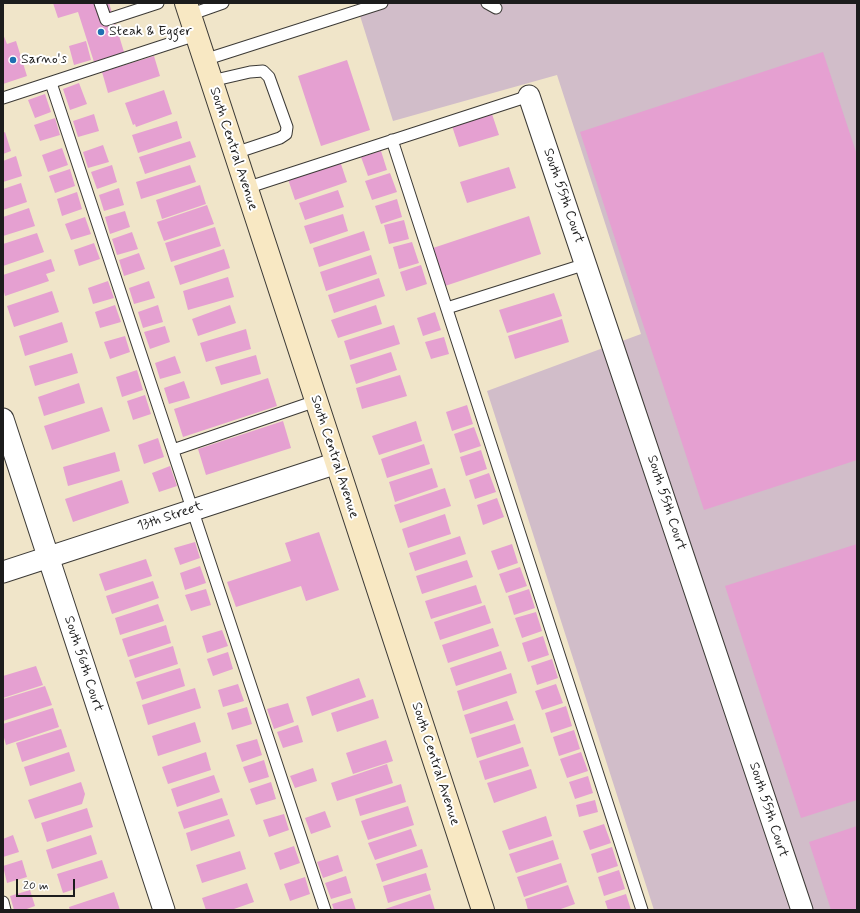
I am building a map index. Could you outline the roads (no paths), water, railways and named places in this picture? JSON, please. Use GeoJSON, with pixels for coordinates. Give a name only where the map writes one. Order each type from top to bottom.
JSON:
{"type":"FeatureCollection","features":[{"type":"Feature","properties":{"kind":"main road","name":"South Central Avenue"},"geometry":{"type":"LineString","coordinates":[[190,18],[483,910]]}},
{"type":"Feature","properties":{"kind":"street","name":"South 55th Court"},"geometry":{"type":"LineString","coordinates":[[529,96],[802,910]]}},
{"type":"Feature","properties":{"kind":"street","name":"South 56th Court"},"geometry":{"type":"LineString","coordinates":[[3,419],[164,910]]}},
{"type":"Feature","properties":{"kind":"street","name":"13th Street"},"geometry":{"type":"LineString","coordinates":[[3,572],[336,463]]}},
{"type":"Feature","properties":{"kind":"lane"},"geometry":{"type":"LineString","coordinates":[[100,3],[106,20],[158,3]]}},
{"type":"Feature","properties":{"kind":"lane"},"geometry":{"type":"LineString","coordinates":[[3,98],[51,83],[223,3]]}},
{"type":"Feature","properties":{"kind":"lane"},"geometry":{"type":"LineString","coordinates":[[204,60],[351,8],[382,3]]}},
{"type":"Feature","properties":{"kind":"lane"},"geometry":{"type":"LineString","coordinates":[[211,80],[263,72],[269,76],[287,128],[286,134],[280,138],[235,153]]}},
{"type":"Feature","properties":{"kind":"lane"},"geometry":{"type":"LineString","coordinates":[[51,83],[325,910]]}},
{"type":"Feature","properties":{"kind":"lane"},"geometry":{"type":"LineString","coordinates":[[246,188],[529,96]]}},
{"type":"Feature","properties":{"kind":"lane"},"geometry":{"type":"LineString","coordinates":[[392,140],[642,910]]}},
{"type":"Feature","properties":{"kind":"lane"},"geometry":{"type":"LineString","coordinates":[[447,308],[586,264]]}},
{"type":"Feature","properties":{"kind":"lane"},"geometry":{"type":"LineString","coordinates":[[173,450],[316,402]]}},
{"type":"Feature","properties":{"kind":"lane"},"geometry":{"type":"LineString","coordinates":[[3,902],[6,910]]}},
{"type":"Feature","properties":{"kind":"place","name":"Steak & Egger"},"geometry":{"type":"Point","coordinates":[101,32]}},
{"type":"Feature","properties":{"kind":"place","name":"Sarno's"},"geometry":{"type":"Point","coordinates":[13,60]}}]}
